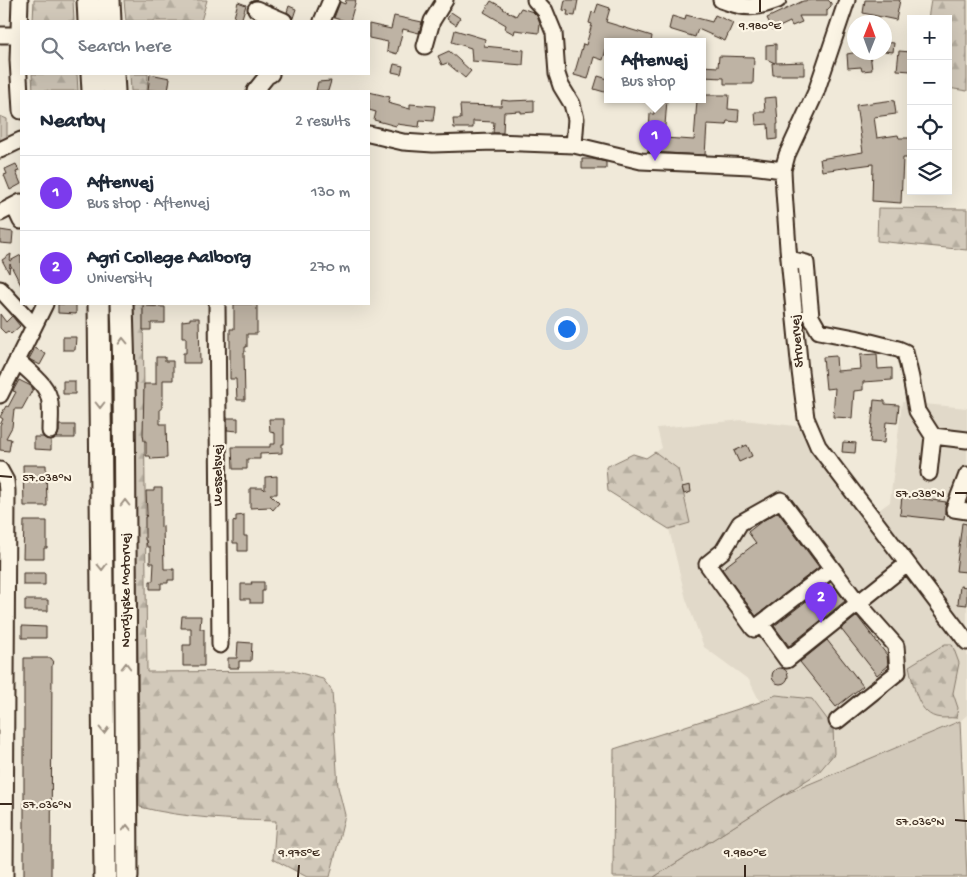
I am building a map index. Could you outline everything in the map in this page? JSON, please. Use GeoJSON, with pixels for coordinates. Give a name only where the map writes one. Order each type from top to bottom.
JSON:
{"type":"FeatureCollection","features":[{"type":"Feature","properties":{"kind":"highway"},"geometry":{"type":"LineString","coordinates":[[88,0],[90,20]]}},
{"type":"Feature","properties":{"kind":"highway"},"geometry":{"type":"LineString","coordinates":[[109,0],[110,20]]}},
{"type":"Feature","properties":{"kind":"highway"},"geometry":{"type":"LineString","coordinates":[[92,75],[93,90]]}},
{"type":"Feature","properties":{"kind":"highway"},"geometry":{"type":"LineString","coordinates":[[113,75],[114,90]]}},
{"type":"Feature","properties":{"kind":"highway","name":"Nordjyske Motorvej"},"geometry":{"type":"LineString","coordinates":[[99,305],[105,877]]}},
{"type":"Feature","properties":{"kind":"highway","name":"Nordjyske Motorvej"},"geometry":{"type":"LineString","coordinates":[[122,305],[127,877]]}},
{"type":"Feature","properties":{"kind":"street"},"geometry":{"type":"LineString","coordinates":[[20,0],[18,60],[20,94]]}},
{"type":"Feature","properties":{"kind":"street"},"geometry":{"type":"LineString","coordinates":[[322,20],[331,0]]}},
{"type":"Feature","properties":{"kind":"street"},"geometry":{"type":"LineString","coordinates":[[425,46],[432,21],[444,0]]}},
{"type":"Feature","properties":{"kind":"street"},"geometry":{"type":"LineString","coordinates":[[535,0],[545,11],[554,33],[557,74],[572,104],[576,119],[574,146]]}},
{"type":"Feature","properties":{"kind":"street"},"geometry":{"type":"LineString","coordinates":[[721,0],[748,8],[763,6],[778,0]]}},
{"type":"Feature","properties":{"kind":"street","name":"Struervej"},"geometry":{"type":"LineString","coordinates":[[848,0],[816,92],[787,155],[783,170],[800,371],[806,418],[818,446],[967,642]]}},
{"type":"Feature","properties":{"kind":"street"},"geometry":{"type":"LineString","coordinates":[[256,10],[281,20]]}},
{"type":"Feature","properties":{"kind":"street"},"geometry":{"type":"LineString","coordinates":[[0,35],[19,35]]}},
{"type":"Feature","properties":{"kind":"street"},"geometry":{"type":"LineString","coordinates":[[256,90],[269,75]]}},
{"type":"Feature","properties":{"kind":"street"},"geometry":{"type":"LineString","coordinates":[[370,134],[403,142],[433,144],[494,142],[574,146],[641,161],[751,166],[783,170]]}},
{"type":"Feature","properties":{"kind":"street"},"geometry":{"type":"LineString","coordinates":[[0,150],[20,140]]}},
{"type":"Feature","properties":{"kind":"street"},"geometry":{"type":"LineString","coordinates":[[0,213],[17,204]]}},
{"type":"Feature","properties":{"kind":"street"},"geometry":{"type":"LineString","coordinates":[[790,259],[806,263],[811,317],[819,331],[855,338],[905,352],[917,411],[933,436],[929,473]]}},
{"type":"Feature","properties":{"kind":"street"},"geometry":{"type":"LineString","coordinates":[[0,289],[34,326]]}},
{"type":"Feature","properties":{"kind":"street"},"geometry":{"type":"LineString","coordinates":[[0,395],[44,305]]}},
{"type":"Feature","properties":{"kind":"street","name":"Wesselsvej"},"geometry":{"type":"LineString","coordinates":[[217,305],[220,646]]}},
{"type":"Feature","properties":{"kind":"street"},"geometry":{"type":"LineString","coordinates":[[17,360],[44,386],[48,394],[50,402],[50,431]]}},
{"type":"Feature","properties":{"kind":"street"},"geometry":{"type":"LineString","coordinates":[[933,436],[967,440]]}},
{"type":"Feature","properties":{"kind":"street"},"geometry":{"type":"LineString","coordinates":[[0,470],[6,481],[7,491],[3,637],[3,838],[5,877]]}},
{"type":"Feature","properties":{"kind":"street"},"geometry":{"type":"LineString","coordinates":[[967,475],[954,509],[967,511]]}},
{"type":"Feature","properties":{"kind":"street"},"geometry":{"type":"LineString","coordinates":[[832,569],[754,629],[707,564],[723,551],[740,523],[781,500],[858,603],[896,646],[898,672],[837,721]]}},
{"type":"Feature","properties":{"kind":"street"},"geometry":{"type":"LineString","coordinates":[[761,624],[787,660],[907,564]]}},
{"type":"Feature","properties":{"kind":"shaded area"},"geometry":{"type":"Polygon","coordinates":[[[902,402],[967,408],[967,633],[875,513],[890,502],[902,402]]]}},
{"type":"Feature","properties":{"kind":"shaded area"},"geometry":{"type":"Polygon","coordinates":[[[743,420],[804,427],[866,519],[967,650],[967,715],[960,721],[783,795],[760,702],[749,680],[704,647],[686,599],[669,529],[608,491],[606,467],[633,454],[646,458],[662,448],[657,428],[743,420]]]}},
{"type":"Feature","properties":{"kind":"green space"},"geometry":{"type":"Polygon","coordinates":[[[34,0],[73,0],[74,20],[33,20],[34,0]]]}},
{"type":"Feature","properties":{"kind":"green space"},"geometry":{"type":"Polygon","coordinates":[[[124,0],[207,0],[201,20],[126,20],[124,0]]]}},
{"type":"Feature","properties":{"kind":"green space"},"geometry":{"type":"Polygon","coordinates":[[[931,0],[967,0],[967,91],[952,89],[952,15],[929,15],[931,0]]]}},
{"type":"Feature","properties":{"kind":"green space"},"geometry":{"type":"Polygon","coordinates":[[[32,75],[77,75],[78,90],[33,90],[32,75]]]}},
{"type":"Feature","properties":{"kind":"green space"},"geometry":{"type":"Polygon","coordinates":[[[130,75],[148,75],[147,90],[131,90],[130,75]]]}},
{"type":"Feature","properties":{"kind":"green space"},"geometry":{"type":"Polygon","coordinates":[[[0,116],[7,119],[7,138],[0,143],[0,116]]]}},
{"type":"Feature","properties":{"kind":"green space"},"geometry":{"type":"Polygon","coordinates":[[[878,208],[967,209],[967,250],[877,241],[878,208]]]}},
{"type":"Feature","properties":{"kind":"green space"},"geometry":{"type":"Polygon","coordinates":[[[133,305],[143,305],[147,672],[293,671],[323,679],[332,691],[338,787],[345,815],[330,877],[307,877],[273,859],[276,821],[190,816],[140,807],[133,305]]]}},
{"type":"Feature","properties":{"kind":"green space"},"geometry":{"type":"Polygon","coordinates":[[[655,452],[678,469],[690,523],[669,529],[608,491],[606,467],[633,454],[646,458],[655,452]]]}},
{"type":"Feature","properties":{"kind":"green space"},"geometry":{"type":"Polygon","coordinates":[[[945,644],[952,644],[959,663],[953,693],[958,708],[956,718],[936,717],[924,709],[914,688],[909,666],[945,644]]]}},
{"type":"Feature","properties":{"kind":"green space"},"geometry":{"type":"Polygon","coordinates":[[[776,695],[812,699],[833,727],[834,754],[818,773],[654,877],[613,877],[614,749],[760,702],[776,695]]]}},
{"type":"Feature","properties":{"kind":"green space"},"geometry":{"type":"Polygon","coordinates":[[[960,721],[967,877],[654,877],[783,795],[960,721]]]}},
{"type":"Feature","properties":{"kind":"building"},"geometry":{"type":"Polygon","coordinates":[[[346,0],[356,0],[350,20],[334,18],[340,2],[345,4],[346,0]]]}},
{"type":"Feature","properties":{"kind":"building"},"geometry":{"type":"Polygon","coordinates":[[[565,0],[578,0],[575,16],[567,15],[568,11],[563,10],[565,0]]]}},
{"type":"Feature","properties":{"kind":"building"},"geometry":{"type":"Polygon","coordinates":[[[828,0],[831,3],[827,10],[827,16],[799,16],[802,22],[792,26],[790,22],[773,30],[767,18],[803,1],[828,0]]]}},
{"type":"Feature","properties":{"kind":"building"},"geometry":{"type":"Polygon","coordinates":[[[865,0],[900,0],[896,20],[892,19],[892,15],[863,13],[865,0]]]}},
{"type":"Feature","properties":{"kind":"building"},"geometry":{"type":"Polygon","coordinates":[[[491,1],[516,16],[521,8],[533,12],[540,24],[539,33],[515,30],[514,34],[505,29],[506,25],[484,12],[491,1]]]}},
{"type":"Feature","properties":{"kind":"building"},"geometry":{"type":"Polygon","coordinates":[[[238,2],[246,5],[241,20],[233,20],[238,2]]]}},
{"type":"Feature","properties":{"kind":"building"},"geometry":{"type":"Polygon","coordinates":[[[598,4],[610,8],[606,22],[652,36],[652,38],[604,38],[603,60],[594,57],[588,79],[574,75],[583,44],[586,45],[592,24],[589,23],[592,12],[595,13],[598,4]]]}},
{"type":"Feature","properties":{"kind":"building"},"geometry":{"type":"Polygon","coordinates":[[[289,6],[296,9],[293,18],[287,12],[289,6]]]}},
{"type":"Feature","properties":{"kind":"building"},"geometry":{"type":"Polygon","coordinates":[[[451,12],[460,18],[456,25],[447,19],[451,12]]]}},
{"type":"Feature","properties":{"kind":"building"},"geometry":{"type":"Polygon","coordinates":[[[686,15],[712,22],[715,15],[733,23],[725,41],[698,29],[695,37],[669,29],[672,16],[685,20],[686,15]]]}},
{"type":"Feature","properties":{"kind":"building"},"geometry":{"type":"Polygon","coordinates":[[[394,16],[422,22],[419,33],[403,29],[397,54],[387,51],[388,42],[370,38],[370,24],[391,29],[394,16]]]}},
{"type":"Feature","properties":{"kind":"building"},"geometry":{"type":"Polygon","coordinates":[[[455,30],[485,39],[484,46],[524,50],[523,65],[472,61],[471,48],[452,42],[455,30]]]}},
{"type":"Feature","properties":{"kind":"building"},"geometry":{"type":"Polygon","coordinates":[[[776,44],[776,63],[804,62],[804,75],[773,75],[772,63],[775,63],[766,59],[766,45],[776,44]]]}},
{"type":"Feature","properties":{"kind":"building"},"geometry":{"type":"Polygon","coordinates":[[[449,51],[471,71],[465,78],[447,63],[442,65],[438,56],[449,51]]]}},
{"type":"Feature","properties":{"kind":"building"},"geometry":{"type":"Polygon","coordinates":[[[899,51],[907,52],[907,71],[897,70],[899,51]]]}},
{"type":"Feature","properties":{"kind":"building"},"geometry":{"type":"Polygon","coordinates":[[[719,56],[754,57],[753,84],[724,84],[724,78],[706,77],[706,66],[718,67],[719,56]]]}},
{"type":"Feature","properties":{"kind":"building"},"geometry":{"type":"Polygon","coordinates":[[[847,60],[871,60],[872,70],[862,71],[861,67],[848,68],[847,60]]]}},
{"type":"Feature","properties":{"kind":"building"},"geometry":{"type":"Polygon","coordinates":[[[394,64],[403,66],[401,74],[392,72],[394,64]]]}},
{"type":"Feature","properties":{"kind":"building"},"geometry":{"type":"Polygon","coordinates":[[[150,75],[170,78],[168,90],[148,90],[150,75]]]}},
{"type":"Feature","properties":{"kind":"building"},"geometry":{"type":"Polygon","coordinates":[[[598,76],[604,78],[604,92],[594,89],[598,76]]]}},
{"type":"Feature","properties":{"kind":"building"},"geometry":{"type":"Polygon","coordinates":[[[331,81],[328,90],[316,90],[318,82],[331,81]]]}},
{"type":"Feature","properties":{"kind":"building"},"geometry":{"type":"Polygon","coordinates":[[[370,92],[390,97],[388,103],[410,109],[410,104],[435,106],[433,121],[420,120],[419,127],[397,124],[396,126],[374,120],[376,112],[370,110],[370,92]]]}},
{"type":"Feature","properties":{"kind":"building"},"geometry":{"type":"Polygon","coordinates":[[[706,95],[729,95],[728,109],[739,110],[738,122],[727,121],[726,125],[707,124],[705,155],[648,152],[650,114],[654,114],[655,103],[667,103],[664,138],[694,140],[697,103],[706,103],[706,95]]]}},
{"type":"Feature","properties":{"kind":"building"},"geometry":{"type":"Polygon","coordinates":[[[776,97],[777,139],[769,140],[768,124],[756,125],[755,112],[765,112],[764,98],[776,97]]]}},
{"type":"Feature","properties":{"kind":"building"},"geometry":{"type":"Polygon","coordinates":[[[502,100],[534,100],[534,112],[504,112],[503,133],[493,133],[494,122],[473,121],[473,128],[454,128],[453,119],[461,119],[460,105],[501,106],[502,100]]]}},
{"type":"Feature","properties":{"kind":"building"},"geometry":{"type":"Polygon","coordinates":[[[894,100],[896,114],[874,117],[877,138],[898,135],[899,138],[907,138],[907,158],[903,158],[901,203],[872,201],[873,164],[822,171],[820,159],[863,152],[856,105],[894,100]]]}},
{"type":"Feature","properties":{"kind":"building"},"geometry":{"type":"Polygon","coordinates":[[[582,159],[606,162],[606,169],[582,169],[582,159]]]}},
{"type":"Feature","properties":{"kind":"building"},"geometry":{"type":"Polygon","coordinates":[[[16,164],[19,171],[16,172],[20,185],[10,190],[4,175],[7,174],[5,169],[16,164]]]}},
{"type":"Feature","properties":{"kind":"building"},"geometry":{"type":"Polygon","coordinates":[[[0,230],[13,232],[12,244],[0,243],[0,230]]]}},
{"type":"Feature","properties":{"kind":"building"},"geometry":{"type":"Polygon","coordinates":[[[11,254],[10,261],[20,256],[20,283],[10,264],[9,273],[2,260],[11,254]]]}},
{"type":"Feature","properties":{"kind":"building"},"geometry":{"type":"Polygon","coordinates":[[[58,305],[76,305],[76,314],[58,313],[58,305]]]}},
{"type":"Feature","properties":{"kind":"building"},"geometry":{"type":"Polygon","coordinates":[[[234,305],[257,305],[257,334],[247,334],[247,347],[245,347],[244,352],[245,400],[237,400],[236,379],[230,379],[230,329],[234,329],[234,305]]]}},
{"type":"Feature","properties":{"kind":"building"},"geometry":{"type":"Polygon","coordinates":[[[143,306],[165,307],[165,323],[151,323],[151,330],[143,330],[143,306]]]}},
{"type":"Feature","properties":{"kind":"building"},"geometry":{"type":"Polygon","coordinates":[[[0,314],[6,322],[12,316],[20,326],[11,334],[8,331],[5,333],[0,328],[0,314]]]}},
{"type":"Feature","properties":{"kind":"building"},"geometry":{"type":"Polygon","coordinates":[[[190,318],[199,318],[200,363],[183,363],[183,353],[186,353],[186,337],[182,337],[182,321],[190,320],[190,318]]]}},
{"type":"Feature","properties":{"kind":"building"},"geometry":{"type":"Polygon","coordinates":[[[63,337],[76,337],[75,350],[63,350],[63,337]]]}},
{"type":"Feature","properties":{"kind":"building"},"geometry":{"type":"Polygon","coordinates":[[[35,348],[46,354],[40,365],[29,359],[35,348]]]}},
{"type":"Feature","properties":{"kind":"building"},"geometry":{"type":"Polygon","coordinates":[[[877,354],[878,369],[892,368],[892,380],[863,382],[863,390],[854,391],[852,418],[833,417],[835,388],[826,389],[823,357],[836,356],[837,371],[861,369],[860,355],[877,354]]]}},
{"type":"Feature","properties":{"kind":"building"},"geometry":{"type":"Polygon","coordinates":[[[156,357],[165,357],[165,361],[173,361],[173,380],[163,380],[163,400],[162,409],[160,409],[160,424],[166,424],[167,458],[151,459],[150,456],[146,456],[146,441],[144,441],[143,435],[144,384],[156,384],[156,357]]]}},
{"type":"Feature","properties":{"kind":"building"},"geometry":{"type":"Polygon","coordinates":[[[19,380],[33,389],[22,409],[14,409],[12,427],[6,438],[11,439],[9,451],[0,450],[0,425],[3,419],[0,417],[16,392],[13,391],[19,380]]]}},
{"type":"Feature","properties":{"kind":"building"},"geometry":{"type":"Polygon","coordinates":[[[63,381],[75,381],[75,394],[63,394],[63,381]]]}},
{"type":"Feature","properties":{"kind":"building"},"geometry":{"type":"Polygon","coordinates":[[[874,400],[885,401],[885,404],[899,405],[897,423],[886,422],[884,443],[870,442],[874,400]]]}},
{"type":"Feature","properties":{"kind":"building"},"geometry":{"type":"Polygon","coordinates":[[[227,418],[238,418],[238,431],[227,430],[227,418]]]}},
{"type":"Feature","properties":{"kind":"building"},"geometry":{"type":"Polygon","coordinates":[[[269,419],[284,419],[282,453],[260,454],[260,459],[247,459],[247,469],[233,469],[232,447],[270,447],[270,444],[275,444],[275,433],[270,432],[269,419]]]}},
{"type":"Feature","properties":{"kind":"building"},"geometry":{"type":"Polygon","coordinates":[[[59,425],[75,425],[75,438],[56,438],[59,432],[59,425]]]}},
{"type":"Feature","properties":{"kind":"building"},"geometry":{"type":"Polygon","coordinates":[[[34,437],[43,437],[51,440],[51,450],[34,449],[34,437]]]}},
{"type":"Feature","properties":{"kind":"building"},"geometry":{"type":"Polygon","coordinates":[[[843,442],[856,443],[855,453],[842,452],[843,442]]]}},
{"type":"Feature","properties":{"kind":"building"},"geometry":{"type":"Polygon","coordinates":[[[747,445],[752,456],[739,462],[734,451],[747,445]]]}},
{"type":"Feature","properties":{"kind":"building"},"geometry":{"type":"Polygon","coordinates":[[[23,465],[46,465],[47,506],[24,506],[23,465]]]}},
{"type":"Feature","properties":{"kind":"building"},"geometry":{"type":"Polygon","coordinates":[[[277,476],[277,494],[270,494],[279,503],[273,510],[270,507],[250,508],[250,488],[263,488],[265,490],[265,477],[277,476]]]}},
{"type":"Feature","properties":{"kind":"building"},"geometry":{"type":"Polygon","coordinates":[[[690,485],[691,492],[684,494],[682,487],[690,485]]]}},
{"type":"Feature","properties":{"kind":"building"},"geometry":{"type":"Polygon","coordinates":[[[154,488],[162,488],[161,527],[163,526],[164,569],[174,569],[174,580],[168,580],[168,583],[161,583],[161,589],[150,589],[150,581],[153,581],[154,563],[150,563],[150,547],[147,547],[145,540],[146,491],[154,491],[154,488]]]}},
{"type":"Feature","properties":{"kind":"building"},"geometry":{"type":"Polygon","coordinates":[[[902,496],[946,502],[944,520],[900,515],[902,496]]]}},
{"type":"Feature","properties":{"kind":"building"},"geometry":{"type":"Polygon","coordinates":[[[778,512],[819,567],[756,616],[722,569],[756,543],[748,532],[778,512]]]}},
{"type":"Feature","properties":{"kind":"building"},"geometry":{"type":"Polygon","coordinates":[[[244,515],[244,536],[247,536],[247,551],[238,551],[238,543],[233,543],[233,521],[236,522],[236,516],[244,515]]]}},
{"type":"Feature","properties":{"kind":"building"},"geometry":{"type":"Polygon","coordinates":[[[24,521],[47,521],[47,548],[44,548],[44,558],[23,558],[24,521]]]}},
{"type":"Feature","properties":{"kind":"building"},"geometry":{"type":"Polygon","coordinates":[[[962,523],[967,524],[967,572],[956,571],[962,523]]]}},
{"type":"Feature","properties":{"kind":"building"},"geometry":{"type":"Polygon","coordinates":[[[23,573],[45,573],[45,585],[23,585],[23,573]]]}},
{"type":"Feature","properties":{"kind":"building"},"geometry":{"type":"Polygon","coordinates":[[[251,582],[264,582],[262,603],[250,603],[250,599],[241,599],[241,584],[252,584],[251,582]]]}},
{"type":"Feature","properties":{"kind":"building"},"geometry":{"type":"Polygon","coordinates":[[[831,582],[845,601],[789,646],[774,626],[831,582]]]}},
{"type":"Feature","properties":{"kind":"building"},"geometry":{"type":"Polygon","coordinates":[[[960,586],[967,587],[967,605],[958,604],[960,586]]]}},
{"type":"Feature","properties":{"kind":"building"},"geometry":{"type":"Polygon","coordinates":[[[25,600],[48,600],[48,611],[25,611],[25,600]]]}},
{"type":"Feature","properties":{"kind":"building"},"geometry":{"type":"Polygon","coordinates":[[[182,616],[201,616],[200,629],[204,629],[204,666],[183,666],[183,645],[191,645],[191,628],[181,628],[182,616]]]}},
{"type":"Feature","properties":{"kind":"building"},"geometry":{"type":"Polygon","coordinates":[[[857,616],[887,655],[888,666],[877,675],[841,629],[857,616]]]}},
{"type":"Feature","properties":{"kind":"building"},"geometry":{"type":"Polygon","coordinates":[[[22,626],[46,627],[46,638],[22,638],[22,626]]]}},
{"type":"Feature","properties":{"kind":"building"},"geometry":{"type":"Polygon","coordinates":[[[827,640],[863,686],[836,707],[800,662],[827,640]]]}},
{"type":"Feature","properties":{"kind":"building"},"geometry":{"type":"Polygon","coordinates":[[[238,642],[252,643],[251,661],[239,661],[239,668],[228,668],[228,658],[237,658],[238,642]]]}},
{"type":"Feature","properties":{"kind":"building"},"geometry":{"type":"Polygon","coordinates":[[[24,658],[51,658],[54,662],[52,664],[51,877],[24,877],[24,658]]]}},
{"type":"Feature","properties":{"kind":"building"},"geometry":{"type":"Polygon","coordinates":[[[777,668],[783,668],[788,673],[786,682],[777,684],[772,679],[772,673],[777,668]]]}},
{"type":"Feature","properties":{"kind":"place","name":"Aftenvej"},"geometry":{"type":"Point","coordinates":[655,161]}},
{"type":"Feature","properties":{"kind":"place","name":"Agri College Aalborg"},"geometry":{"type":"Point","coordinates":[821,623]}}]}
